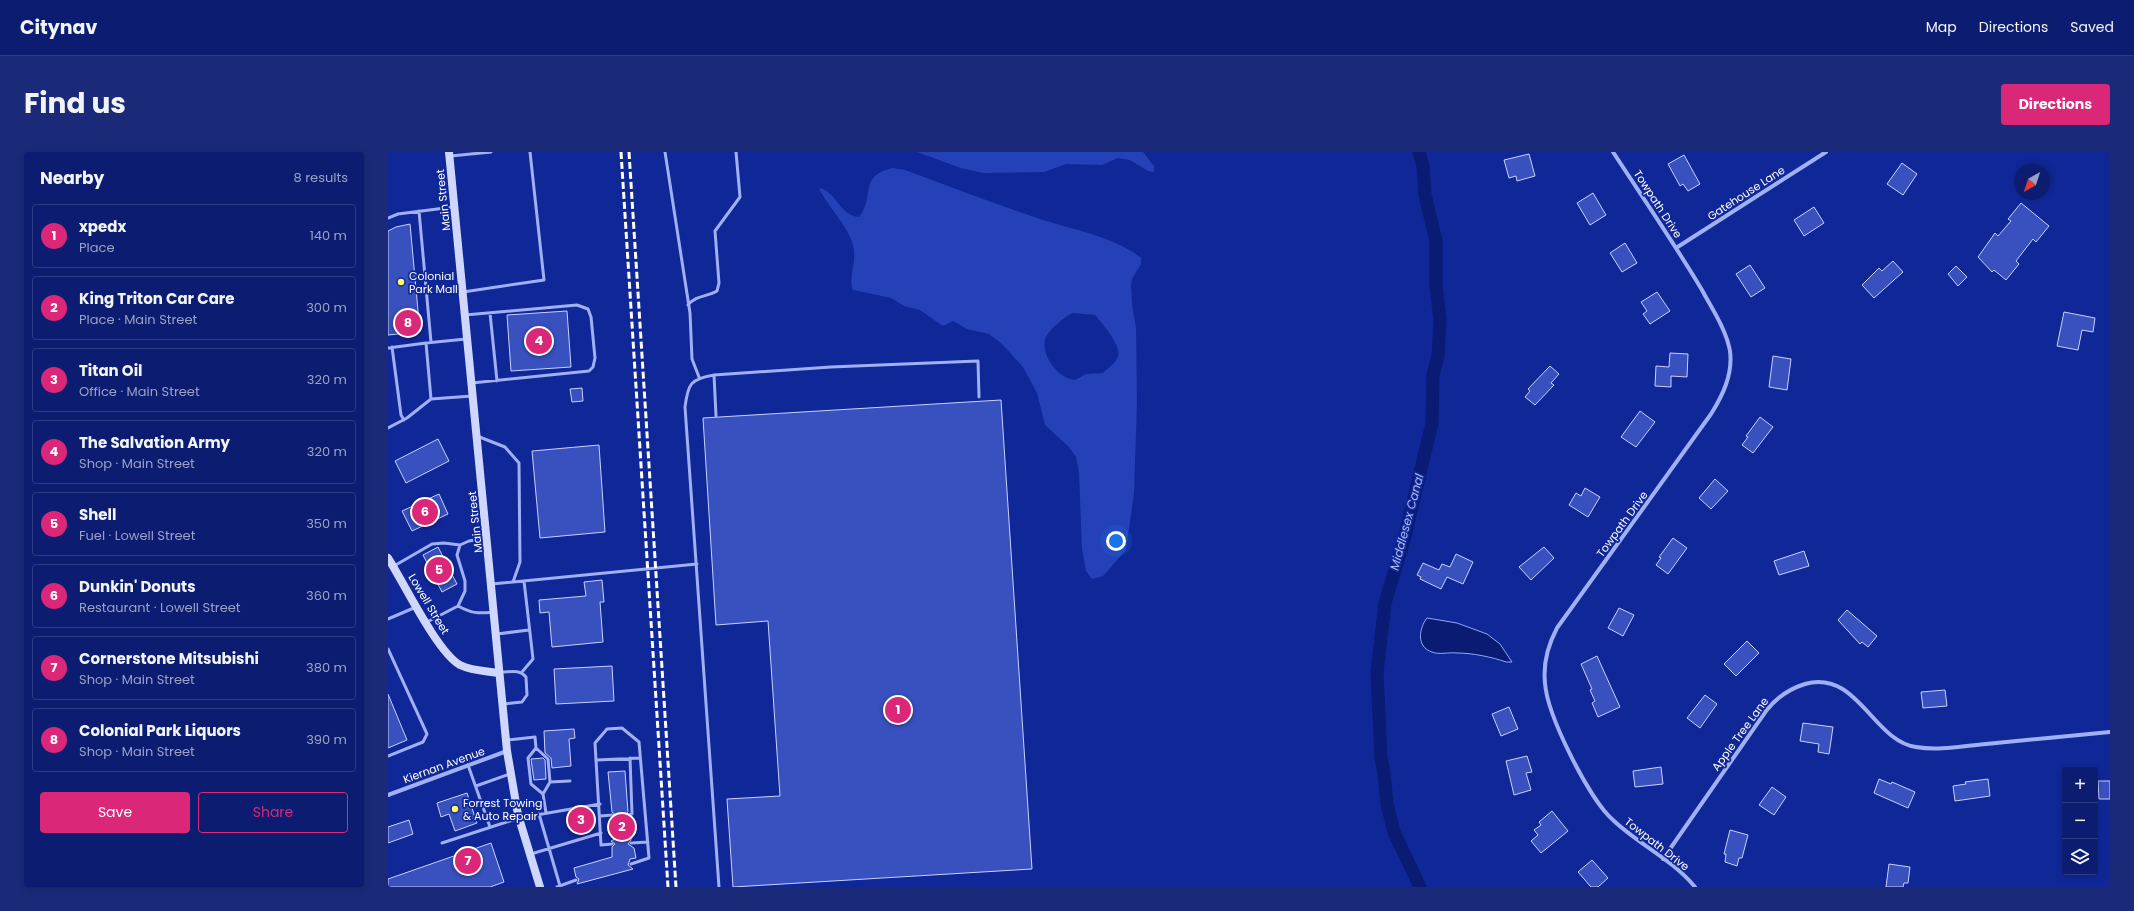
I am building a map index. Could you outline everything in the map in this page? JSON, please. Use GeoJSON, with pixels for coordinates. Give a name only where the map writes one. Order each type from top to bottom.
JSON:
{"type":"FeatureCollection","features":[{"type":"Feature","properties":{"kind":"main road","name":"Main Street"},"geometry":{"type":"LineString","coordinates":[[450,154],[507,751],[519,818],[529,855],[540,887]]}},
{"type":"Feature","properties":{"kind":"main road","name":"Lowell Street"},"geometry":{"type":"LineString","coordinates":[[388,558],[446,653],[453,660],[472,669],[499,673]]}},
{"type":"Feature","properties":{"kind":"street","name":"Towpath Drive"},"geometry":{"type":"LineString","coordinates":[[1613,152],[1676,248],[1725,335],[1730,360],[1728,379],[1719,401],[1711,414],[1557,628],[1548,650],[1544,674],[1546,691],[1551,710],[1579,772],[1596,800],[1620,827],[1683,874],[1695,887]]}},
{"type":"Feature","properties":{"kind":"street","name":"Gatehouse Lane"},"geometry":{"type":"LineString","coordinates":[[1676,248],[1826,152]]}},
{"type":"Feature","properties":{"kind":"street","name":"Apple Tree Lane"},"geometry":{"type":"LineString","coordinates":[[1663,859],[1766,711],[1777,698],[1794,688],[1808,684],[1825,683],[1850,694],[1891,735],[1903,743],[1914,747],[1952,747],[2110,732]]}},
{"type":"Feature","properties":{"kind":"street","name":"Kiernan Avenue"},"geometry":{"type":"LineString","coordinates":[[388,795],[507,751]]}},
{"type":"Feature","properties":{"kind":"lane"},"geometry":{"type":"LineString","coordinates":[[450,154],[491,152]]}},
{"type":"Feature","properties":{"kind":"lane"},"geometry":{"type":"LineString","coordinates":[[463,292],[544,280],[530,152]]}},
{"type":"Feature","properties":{"kind":"lane"},"geometry":{"type":"LineString","coordinates":[[665,152],[688,305],[692,359],[699,377]]}},
{"type":"Feature","properties":{"kind":"lane"},"geometry":{"type":"LineString","coordinates":[[688,305],[692,300],[717,291],[719,283],[715,231],[740,197],[736,152]]}},
{"type":"Feature","properties":{"kind":"lane"},"geometry":{"type":"LineString","coordinates":[[388,218],[398,214],[455,206]]}},
{"type":"Feature","properties":{"kind":"lane"},"geometry":{"type":"LineString","coordinates":[[419,211],[431,342]]}},
{"type":"Feature","properties":{"kind":"lane"},"geometry":{"type":"LineString","coordinates":[[465,315],[583,305],[591,314],[595,361],[592,369],[586,372],[472,383]]}},
{"type":"Feature","properties":{"kind":"lane"},"geometry":{"type":"LineString","coordinates":[[490,312],[497,381]]}},
{"type":"Feature","properties":{"kind":"lane"},"geometry":{"type":"LineString","coordinates":[[404,420],[401,415],[390,347],[468,339]]}},
{"type":"Feature","properties":{"kind":"lane"},"geometry":{"type":"LineString","coordinates":[[426,343],[431,399]]}},
{"type":"Feature","properties":{"kind":"lane"},"geometry":{"type":"LineString","coordinates":[[719,887],[685,407],[688,387],[699,377],[714,375],[831,367],[978,361],[979,397]]}},
{"type":"Feature","properties":{"kind":"lane"},"geometry":{"type":"LineString","coordinates":[[714,375],[716,416]]}},
{"type":"Feature","properties":{"kind":"lane"},"geometry":{"type":"LineString","coordinates":[[388,428],[404,420],[431,399],[474,396]]}},
{"type":"Feature","properties":{"kind":"lane"},"geometry":{"type":"LineString","coordinates":[[477,436],[505,447],[519,462],[520,562],[513,582]]}},
{"type":"Feature","properties":{"kind":"lane"},"geometry":{"type":"LineString","coordinates":[[394,567],[432,544],[444,543],[460,545],[469,541],[487,538]]}},
{"type":"Feature","properties":{"kind":"lane"},"geometry":{"type":"LineString","coordinates":[[427,622],[458,606],[465,591],[465,581],[457,555],[460,545]]}},
{"type":"Feature","properties":{"kind":"lane"},"geometry":{"type":"LineString","coordinates":[[492,584],[697,564]]}},
{"type":"Feature","properties":{"kind":"lane"},"geometry":{"type":"LineString","coordinates":[[499,673],[522,672],[533,659],[524,581]]}},
{"type":"Feature","properties":{"kind":"lane"},"geometry":{"type":"LineString","coordinates":[[388,620],[417,606]]}},
{"type":"Feature","properties":{"kind":"lane"},"geometry":{"type":"LineString","coordinates":[[458,606],[470,613],[478,614],[494,612]]}},
{"type":"Feature","properties":{"kind":"lane"},"geometry":{"type":"LineString","coordinates":[[496,634],[530,630]]}},
{"type":"Feature","properties":{"kind":"lane"},"geometry":{"type":"LineString","coordinates":[[388,649],[426,730],[426,738],[421,743],[388,756]]}},
{"type":"Feature","properties":{"kind":"lane"},"geometry":{"type":"LineString","coordinates":[[502,704],[522,702],[525,699],[527,695],[526,677],[522,672]]}},
{"type":"Feature","properties":{"kind":"lane"},"geometry":{"type":"LineString","coordinates":[[612,844],[601,845],[596,743],[608,729],[622,728],[639,742],[648,842],[649,858],[631,864]]}},
{"type":"Feature","properties":{"kind":"lane"},"geometry":{"type":"LineString","coordinates":[[506,740],[535,737],[536,748],[548,759],[550,782],[543,794],[546,813]]}},
{"type":"Feature","properties":{"kind":"lane"},"geometry":{"type":"LineString","coordinates":[[536,748],[528,758],[531,784],[543,794]]}},
{"type":"Feature","properties":{"kind":"lane"},"geometry":{"type":"LineString","coordinates":[[628,814],[632,814],[630,758]]}},
{"type":"Feature","properties":{"kind":"lane"},"geometry":{"type":"LineString","coordinates":[[597,760],[640,758]]}},
{"type":"Feature","properties":{"kind":"lane"},"geometry":{"type":"LineString","coordinates":[[468,765],[490,827]]}},
{"type":"Feature","properties":{"kind":"lane"},"geometry":{"type":"LineString","coordinates":[[476,786],[510,774]]}},
{"type":"Feature","properties":{"kind":"lane"},"geometry":{"type":"LineString","coordinates":[[550,782],[570,781]]}},
{"type":"Feature","properties":{"kind":"lane"},"geometry":{"type":"LineString","coordinates":[[442,844],[519,818],[600,804]]}},
{"type":"Feature","properties":{"kind":"lane"},"geometry":{"type":"LineString","coordinates":[[539,814],[558,887],[576,880]]}},
{"type":"Feature","properties":{"kind":"lane"},"geometry":{"type":"LineString","coordinates":[[600,816],[613,815]]}},
{"type":"Feature","properties":{"kind":"lane"},"geometry":{"type":"LineString","coordinates":[[529,855],[601,833]]}},
{"type":"Feature","properties":{"kind":"lane"},"geometry":{"type":"LineString","coordinates":[[631,843],[648,842]]}},
{"type":"Feature","properties":{"kind":"shaded area"},"geometry":{"type":"Polygon","coordinates":[[[917,152],[1143,152],[1154,166],[1154,172],[1148,171],[1130,160],[1118,158],[1102,165],[1066,164],[1044,172],[983,173],[961,168],[917,152]]]}},
{"type":"Feature","properties":{"kind":"shaded area"},"geometry":{"type":"Polygon","coordinates":[[[893,168],[905,170],[1020,212],[1105,239],[1130,250],[1141,258],[1141,264],[1132,279],[1131,285],[1132,304],[1136,328],[1137,402],[1134,493],[1126,550],[1103,576],[1092,579],[1086,571],[1082,549],[1079,472],[1076,457],[1069,447],[1045,425],[1037,393],[1023,367],[1002,344],[989,334],[967,329],[953,321],[943,326],[920,310],[904,306],[891,298],[853,290],[851,281],[854,250],[852,242],[849,234],[819,188],[830,194],[847,212],[853,216],[859,217],[864,209],[871,182],[875,176],[893,168]],[[1073,313],[1056,325],[1046,336],[1044,346],[1052,366],[1063,376],[1069,379],[1075,380],[1086,374],[1103,373],[1117,359],[1118,352],[1114,340],[1095,315],[1073,313]]]}},
{"type":"Feature","properties":{"kind":"shaded area"},"geometry":{"type":"Polygon","coordinates":[[[1427,618],[1457,623],[1487,634],[1500,644],[1512,662],[1469,654],[1435,653],[1427,650],[1423,646],[1420,637],[1422,627],[1427,618]]]}},
{"type":"Feature","properties":{"kind":"building"},"geometry":{"type":"Polygon","coordinates":[[[1529,154],[1535,176],[1517,181],[1516,176],[1509,178],[1504,160],[1529,154]]]}},
{"type":"Feature","properties":{"kind":"building"},"geometry":{"type":"Polygon","coordinates":[[[1684,155],[1700,184],[1688,191],[1683,184],[1680,186],[1668,164],[1684,155]]]}},
{"type":"Feature","properties":{"kind":"building"},"geometry":{"type":"Polygon","coordinates":[[[1902,163],[1917,174],[1903,195],[1887,184],[1902,163]]]}},
{"type":"Feature","properties":{"kind":"building"},"geometry":{"type":"Polygon","coordinates":[[[1593,193],[1606,215],[1590,225],[1577,203],[1593,193]]]}},
{"type":"Feature","properties":{"kind":"building"},"geometry":{"type":"Polygon","coordinates":[[[2021,203],[2049,226],[2036,242],[2033,239],[2016,261],[2019,264],[2006,280],[1994,270],[1992,272],[1978,257],[1995,233],[1998,236],[2011,221],[2008,219],[2021,203]]]}},
{"type":"Feature","properties":{"kind":"building"},"geometry":{"type":"Polygon","coordinates":[[[1814,207],[1824,223],[1804,236],[1794,220],[1814,207]]]}},
{"type":"Feature","properties":{"kind":"building","name":"Colonial Park Mall"},"geometry":{"type":"Polygon","coordinates":[[[410,224],[420,332],[388,335],[388,231],[396,227],[410,224]]]}},
{"type":"Feature","properties":{"kind":"building"},"geometry":{"type":"Polygon","coordinates":[[[1625,243],[1637,263],[1622,272],[1610,253],[1625,243]]]}},
{"type":"Feature","properties":{"kind":"building"},"geometry":{"type":"Polygon","coordinates":[[[1893,261],[1903,272],[1874,298],[1862,285],[1879,268],[1882,271],[1893,261]]]}},
{"type":"Feature","properties":{"kind":"building"},"geometry":{"type":"Polygon","coordinates":[[[1750,265],[1765,288],[1751,297],[1736,274],[1750,265]]]}},
{"type":"Feature","properties":{"kind":"building"},"geometry":{"type":"Polygon","coordinates":[[[1956,266],[1967,277],[1958,286],[1948,274],[1956,266]]]}},
{"type":"Feature","properties":{"kind":"building"},"geometry":{"type":"Polygon","coordinates":[[[1657,292],[1670,311],[1650,324],[1643,314],[1647,311],[1641,302],[1657,292]]]}},
{"type":"Feature","properties":{"kind":"building"},"geometry":{"type":"Polygon","coordinates":[[[567,311],[571,367],[511,371],[507,315],[567,311]]]}},
{"type":"Feature","properties":{"kind":"building"},"geometry":{"type":"Polygon","coordinates":[[[2064,312],[2095,318],[2093,332],[2082,330],[2078,350],[2057,346],[2064,312]]]}},
{"type":"Feature","properties":{"kind":"building"},"geometry":{"type":"Polygon","coordinates":[[[1670,353],[1688,354],[1687,377],[1671,376],[1671,387],[1655,386],[1656,366],[1669,367],[1670,353]]]}},
{"type":"Feature","properties":{"kind":"building"},"geometry":{"type":"Polygon","coordinates":[[[1773,356],[1791,359],[1787,390],[1769,387],[1773,356]]]}},
{"type":"Feature","properties":{"kind":"building"},"geometry":{"type":"Polygon","coordinates":[[[1550,366],[1559,374],[1551,383],[1554,385],[1535,405],[1525,397],[1530,391],[1528,389],[1550,366]]]}},
{"type":"Feature","properties":{"kind":"building"},"geometry":{"type":"Polygon","coordinates":[[[582,388],[583,401],[572,402],[570,389],[582,388]]]}},
{"type":"Feature","properties":{"kind":"building"},"geometry":{"type":"Polygon","coordinates":[[[1001,400],[1032,869],[733,887],[727,799],[780,796],[768,621],[716,625],[703,418],[1001,400]]]}},
{"type":"Feature","properties":{"kind":"building"},"geometry":{"type":"Polygon","coordinates":[[[1640,411],[1655,422],[1636,447],[1621,437],[1640,411]]]}},
{"type":"Feature","properties":{"kind":"building"},"geometry":{"type":"Polygon","coordinates":[[[1760,417],[1773,427],[1753,453],[1742,445],[1748,437],[1746,436],[1760,417]]]}},
{"type":"Feature","properties":{"kind":"building"},"geometry":{"type":"Polygon","coordinates":[[[438,439],[449,461],[406,483],[395,461],[438,439]]]}},
{"type":"Feature","properties":{"kind":"building"},"geometry":{"type":"Polygon","coordinates":[[[599,445],[605,532],[540,538],[532,451],[599,445]]]}},
{"type":"Feature","properties":{"kind":"building"},"geometry":{"type":"Polygon","coordinates":[[[1715,479],[1728,491],[1711,509],[1699,498],[1715,479]]]}},
{"type":"Feature","properties":{"kind":"building"},"geometry":{"type":"Polygon","coordinates":[[[1585,488],[1600,497],[1588,517],[1569,505],[1576,493],[1581,496],[1585,488]]]}},
{"type":"Feature","properties":{"kind":"building"},"geometry":{"type":"Polygon","coordinates":[[[439,494],[448,514],[412,531],[402,511],[439,494]]]}},
{"type":"Feature","properties":{"kind":"building"},"geometry":{"type":"Polygon","coordinates":[[[1673,538],[1687,548],[1668,574],[1656,565],[1661,558],[1659,557],[1673,538]]]}},
{"type":"Feature","properties":{"kind":"building"},"geometry":{"type":"Polygon","coordinates":[[[438,547],[457,584],[442,592],[423,555],[438,547]]]}},
{"type":"Feature","properties":{"kind":"building"},"geometry":{"type":"Polygon","coordinates":[[[1544,547],[1554,558],[1531,580],[1519,567],[1544,547]]]}},
{"type":"Feature","properties":{"kind":"building"},"geometry":{"type":"Polygon","coordinates":[[[1804,551],[1809,566],[1779,575],[1774,561],[1804,551]]]}},
{"type":"Feature","properties":{"kind":"building"},"geometry":{"type":"Polygon","coordinates":[[[1456,554],[1473,562],[1463,584],[1447,577],[1441,589],[1420,579],[1421,577],[1417,575],[1423,563],[1439,570],[1442,564],[1450,567],[1456,554]]]}},
{"type":"Feature","properties":{"kind":"building"},"geometry":{"type":"Polygon","coordinates":[[[602,580],[604,602],[600,602],[603,642],[552,647],[549,612],[540,613],[539,600],[586,596],[584,582],[602,580]]]}},
{"type":"Feature","properties":{"kind":"building"},"geometry":{"type":"Polygon","coordinates":[[[1619,608],[1634,615],[1623,636],[1608,628],[1619,608]]]}},
{"type":"Feature","properties":{"kind":"building"},"geometry":{"type":"Polygon","coordinates":[[[1847,610],[1877,636],[1868,647],[1862,642],[1860,644],[1838,620],[1847,610]]]}},
{"type":"Feature","properties":{"kind":"building"},"geometry":{"type":"Polygon","coordinates":[[[1747,641],[1759,653],[1736,676],[1724,664],[1747,641]]]}},
{"type":"Feature","properties":{"kind":"building"},"geometry":{"type":"Polygon","coordinates":[[[1597,656],[1620,707],[1598,717],[1592,703],[1595,701],[1590,690],[1592,689],[1581,664],[1597,656]]]}},
{"type":"Feature","properties":{"kind":"building"},"geometry":{"type":"Polygon","coordinates":[[[612,666],[614,701],[556,704],[554,669],[612,666]]]}},
{"type":"Feature","properties":{"kind":"building"},"geometry":{"type":"Polygon","coordinates":[[[1945,690],[1947,706],[1923,708],[1921,692],[1945,690]]]}},
{"type":"Feature","properties":{"kind":"building"},"geometry":{"type":"Polygon","coordinates":[[[388,694],[407,740],[388,748],[388,694]]]}},
{"type":"Feature","properties":{"kind":"building"},"geometry":{"type":"Polygon","coordinates":[[[1705,695],[1717,704],[1700,728],[1687,718],[1705,695]]]}},
{"type":"Feature","properties":{"kind":"building"},"geometry":{"type":"Polygon","coordinates":[[[1509,707],[1518,729],[1501,736],[1492,714],[1509,707]]]}},
{"type":"Feature","properties":{"kind":"building"},"geometry":{"type":"Polygon","coordinates":[[[1803,723],[1833,727],[1829,754],[1818,752],[1819,744],[1800,741],[1803,723]]]}},
{"type":"Feature","properties":{"kind":"building"},"geometry":{"type":"Polygon","coordinates":[[[574,729],[575,738],[569,739],[571,766],[552,768],[551,758],[545,753],[544,731],[574,729]]]}},
{"type":"Feature","properties":{"kind":"building"},"geometry":{"type":"Polygon","coordinates":[[[1527,756],[1532,772],[1526,773],[1531,790],[1514,795],[1506,761],[1527,756]]]}},
{"type":"Feature","properties":{"kind":"building"},"geometry":{"type":"Polygon","coordinates":[[[543,758],[545,760],[546,779],[534,780],[531,759],[543,758]]]}},
{"type":"Feature","properties":{"kind":"building"},"geometry":{"type":"Polygon","coordinates":[[[1661,767],[1663,784],[1635,787],[1633,771],[1661,767]]]}},
{"type":"Feature","properties":{"kind":"building"},"geometry":{"type":"Polygon","coordinates":[[[625,771],[628,812],[625,815],[629,818],[631,840],[628,844],[634,848],[636,858],[630,859],[628,865],[633,869],[577,884],[579,879],[576,877],[574,868],[612,857],[612,847],[615,844],[611,841],[615,839],[613,818],[616,815],[612,812],[608,772],[625,771]]]}},
{"type":"Feature","properties":{"kind":"building"},"geometry":{"type":"Polygon","coordinates":[[[1879,779],[1891,784],[1892,782],[1915,792],[1908,808],[1874,793],[1879,779]]]}},
{"type":"Feature","properties":{"kind":"building"},"geometry":{"type":"Polygon","coordinates":[[[1988,779],[1990,796],[1955,801],[1953,786],[1966,784],[1965,782],[1988,779]]]}},
{"type":"Feature","properties":{"kind":"building"},"geometry":{"type":"Polygon","coordinates":[[[2098,781],[2110,781],[2110,799],[2099,799],[2098,781]]]}},
{"type":"Feature","properties":{"kind":"building"},"geometry":{"type":"Polygon","coordinates":[[[1772,787],[1786,797],[1774,815],[1759,805],[1772,787]]]}},
{"type":"Feature","properties":{"kind":"building","name":"Forrest Towing & Auto Repair"},"geometry":{"type":"Polygon","coordinates":[[[467,793],[477,823],[455,831],[449,814],[441,817],[437,803],[467,793]]]}},
{"type":"Feature","properties":{"kind":"building"},"geometry":{"type":"Polygon","coordinates":[[[583,810],[586,823],[572,826],[569,813],[583,810]]]}},
{"type":"Feature","properties":{"kind":"building"},"geometry":{"type":"Polygon","coordinates":[[[1552,811],[1568,831],[1541,853],[1531,841],[1538,835],[1534,830],[1541,825],[1539,822],[1552,811]]]}},
{"type":"Feature","properties":{"kind":"building"},"geometry":{"type":"Polygon","coordinates":[[[409,820],[413,834],[388,843],[388,827],[409,820]]]}},
{"type":"Feature","properties":{"kind":"building"},"geometry":{"type":"Polygon","coordinates":[[[1730,830],[1748,835],[1742,858],[1739,858],[1737,866],[1725,862],[1726,854],[1724,854],[1730,830]]]}},
{"type":"Feature","properties":{"kind":"building"},"geometry":{"type":"Polygon","coordinates":[[[491,843],[504,882],[490,887],[388,887],[388,879],[491,843]]]}},
{"type":"Feature","properties":{"kind":"building"},"geometry":{"type":"Polygon","coordinates":[[[1592,860],[1608,878],[1598,887],[1591,887],[1578,872],[1592,860]]]}},
{"type":"Feature","properties":{"kind":"building"},"geometry":{"type":"Polygon","coordinates":[[[1889,864],[1910,867],[1908,883],[1904,883],[1903,887],[1886,887],[1889,864]]]}},
{"type":"Feature","properties":{"kind":"waterway","name":"Middlesex Canal"},"geometry":{"type":"LineString","coordinates":[[1419,152],[1423,166],[1425,195],[1436,241],[1436,285],[1440,320],[1438,356],[1433,375],[1432,423],[1404,540],[1385,603],[1377,672],[1381,758],[1387,804],[1394,832],[1420,887]]}},
{"type":"Feature","properties":{"kind":"railway"},"geometry":{"type":"LineString","coordinates":[[621,152],[668,887]]}},
{"type":"Feature","properties":{"kind":"railway"},"geometry":{"type":"LineString","coordinates":[[629,152],[676,887]]}},
{"type":"Feature","properties":{"kind":"place","name":"Colonial Park Mall"},"geometry":{"type":"Point","coordinates":[401,282]}},
{"type":"Feature","properties":{"kind":"place","name":"Colonial Park Liquors"},"geometry":{"type":"Point","coordinates":[408,323]}},
{"type":"Feature","properties":{"kind":"place","name":"The Salvation Army"},"geometry":{"type":"Point","coordinates":[539,341]}},
{"type":"Feature","properties":{"kind":"place","name":"Dunkin' Donuts"},"geometry":{"type":"Point","coordinates":[425,512]}},
{"type":"Feature","properties":{"kind":"place","name":"Shell"},"geometry":{"type":"Point","coordinates":[439,570]}},
{"type":"Feature","properties":{"kind":"place","name":"xpedx"},"geometry":{"type":"Point","coordinates":[898,710]}},
{"type":"Feature","properties":{"kind":"place","name":"Forrest Towing & Auto Repair"},"geometry":{"type":"Point","coordinates":[455,809]}},
{"type":"Feature","properties":{"kind":"place","name":"Titan Oil"},"geometry":{"type":"Point","coordinates":[581,820]}},
{"type":"Feature","properties":{"kind":"place","name":"King Triton Car Care"},"geometry":{"type":"Point","coordinates":[622,827]}},
{"type":"Feature","properties":{"kind":"place","name":"Cornerstone Mitsubishi"},"geometry":{"type":"Point","coordinates":[468,861]}}]}
